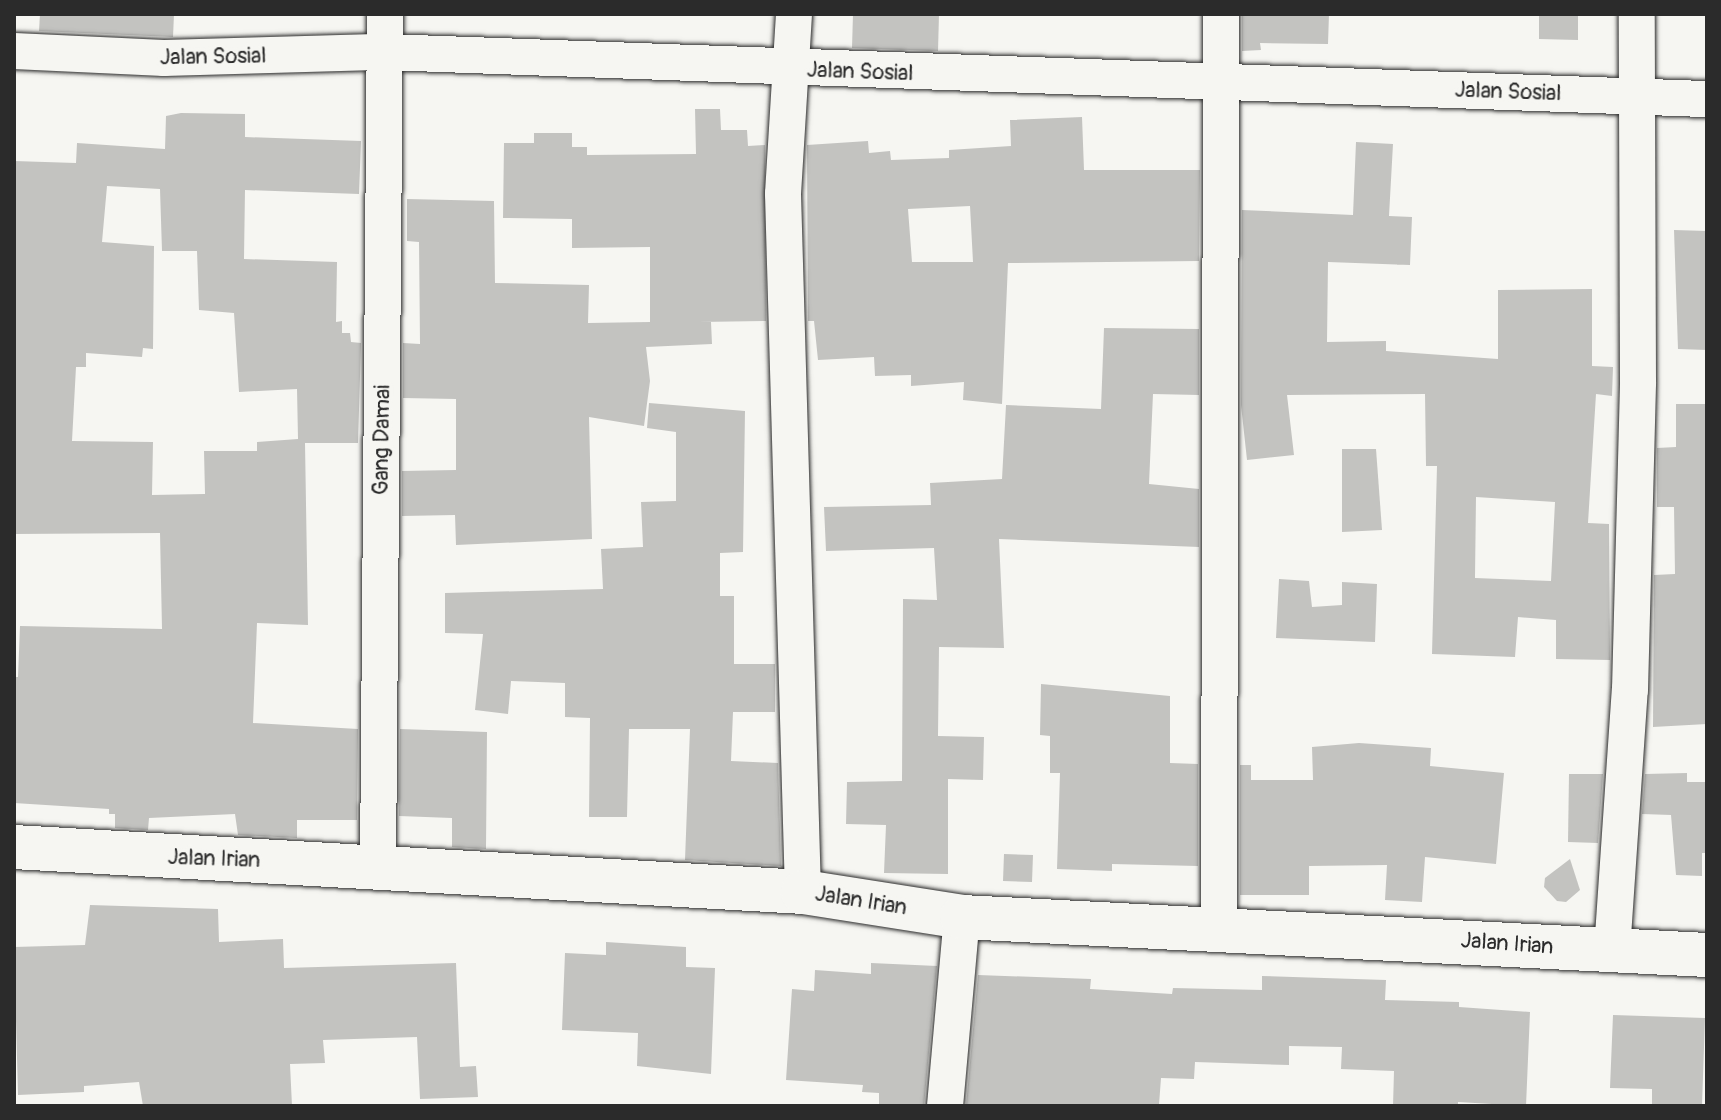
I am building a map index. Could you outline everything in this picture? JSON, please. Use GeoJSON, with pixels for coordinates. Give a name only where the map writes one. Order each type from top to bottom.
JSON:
{"type":"FeatureCollection","features":[{"type":"Feature","properties":{"kind":"main road","name":"Jalan Irian"},"geometry":{"type":"LineString","coordinates":[[14,847],[92,855],[378,866],[803,892],[962,917],[1219,926],[1707,955]]}},
{"type":"Feature","properties":{"kind":"street","name":"Gang Damai"},"geometry":{"type":"LineString","coordinates":[[378,866],[385,14]]}},
{"type":"Feature","properties":{"kind":"street"},"geometry":{"type":"LineString","coordinates":[[794,14],[794,70],[783,194],[803,892]]}},
{"type":"Feature","properties":{"kind":"street"},"geometry":{"type":"LineString","coordinates":[[1219,926],[1221,14]]}},
{"type":"Feature","properties":{"kind":"street"},"geometry":{"type":"LineString","coordinates":[[1612,951],[1630,690],[1638,382],[1637,14]]}},
{"type":"Feature","properties":{"kind":"street","name":"Jalan Sosial"},"geometry":{"type":"LineString","coordinates":[[14,51],[164,58],[385,52],[794,70],[1223,81],[1707,99]]}},
{"type":"Feature","properties":{"kind":"street"},"geometry":{"type":"LineString","coordinates":[[945,1106],[962,917]]}},
{"type":"Feature","properties":{"kind":"building"},"geometry":{"type":"Polygon","coordinates":[[[40,14],[174,14],[173,37],[39,31],[40,14]]]}},
{"type":"Feature","properties":{"kind":"building"},"geometry":{"type":"Polygon","coordinates":[[[853,14],[939,14],[938,51],[852,48],[853,14]]]}},
{"type":"Feature","properties":{"kind":"building"},"geometry":{"type":"Polygon","coordinates":[[[1242,14],[1329,14],[1328,44],[1260,43],[1261,50],[1242,51],[1242,14]]]}},
{"type":"Feature","properties":{"kind":"building"},"geometry":{"type":"Polygon","coordinates":[[[1539,14],[1578,14],[1578,40],[1539,39],[1539,14]]]}},
{"type":"Feature","properties":{"kind":"building"},"geometry":{"type":"Polygon","coordinates":[[[695,109],[720,109],[721,130],[747,130],[748,146],[765,145],[766,321],[699,322],[711,322],[712,344],[646,347],[650,381],[644,426],[589,417],[592,539],[456,545],[455,515],[402,516],[402,471],[456,470],[456,399],[403,398],[403,343],[420,344],[419,242],[407,241],[407,199],[494,201],[495,283],[589,285],[588,323],[650,322],[650,247],[572,248],[572,219],[503,218],[504,143],[534,143],[534,133],[572,133],[572,147],[587,147],[587,155],[696,154],[695,109]]]}},
{"type":"Feature","properties":{"kind":"building"},"geometry":{"type":"Polygon","coordinates":[[[181,113],[245,114],[245,137],[361,141],[359,194],[245,190],[244,259],[337,262],[336,322],[342,321],[342,333],[350,333],[351,342],[361,343],[358,443],[305,443],[308,625],[257,623],[253,723],[358,729],[357,820],[297,820],[297,838],[238,835],[235,814],[149,818],[148,830],[115,828],[115,814],[109,814],[109,809],[14,803],[14,677],[18,677],[20,626],[162,629],[160,533],[14,534],[14,161],[76,163],[77,143],[165,149],[166,116],[181,113]],[[107,186],[102,242],[154,246],[153,349],[143,348],[142,357],[86,353],[86,367],[76,367],[72,441],[153,442],[152,495],[205,494],[204,451],[257,451],[257,442],[298,439],[297,389],[239,392],[234,313],[199,310],[197,251],[162,251],[160,189],[107,186]]]}},
{"type":"Feature","properties":{"kind":"building"},"geometry":{"type":"Polygon","coordinates":[[[1082,117],[1084,170],[1200,170],[1199,261],[1008,263],[1002,404],[963,400],[964,382],[911,386],[911,375],[875,376],[874,357],[818,360],[814,321],[808,321],[807,145],[868,141],[869,153],[890,151],[891,160],[949,158],[949,150],[1011,146],[1010,120],[1082,117]],[[970,206],[908,209],[912,262],[973,262],[970,206]]]}},
{"type":"Feature","properties":{"kind":"building"},"geometry":{"type":"Polygon","coordinates":[[[1356,142],[1393,144],[1389,216],[1412,217],[1410,265],[1328,262],[1327,342],[1386,341],[1386,351],[1498,359],[1498,290],[1592,289],[1592,366],[1613,367],[1612,396],[1596,394],[1588,523],[1609,524],[1610,660],[1556,659],[1556,620],[1518,617],[1515,657],[1432,654],[1437,466],[1426,466],[1425,394],[1287,395],[1294,455],[1247,460],[1241,405],[1242,210],[1353,215],[1356,142]],[[1476,497],[1475,578],[1551,581],[1555,502],[1476,497]]]}},
{"type":"Feature","properties":{"kind":"building"},"geometry":{"type":"Polygon","coordinates":[[[1674,230],[1707,231],[1707,350],[1678,349],[1674,230]]]}},
{"type":"Feature","properties":{"kind":"building"},"geometry":{"type":"Polygon","coordinates":[[[1104,328],[1199,329],[1199,395],[1153,394],[1149,484],[1199,489],[1199,547],[999,539],[1004,648],[939,647],[938,736],[984,737],[983,780],[948,779],[948,874],[884,873],[886,825],[846,824],[847,782],[902,781],[903,599],[937,600],[934,548],[826,551],[824,507],[931,505],[930,483],[1002,479],[1006,405],[1101,409],[1104,328]]]}},
{"type":"Feature","properties":{"kind":"building"},"geometry":{"type":"Polygon","coordinates":[[[649,403],[745,411],[743,552],[720,553],[720,596],[734,596],[734,664],[775,664],[775,712],[733,712],[731,761],[778,763],[781,866],[685,860],[690,729],[629,729],[627,817],[589,817],[590,718],[565,717],[565,683],[511,681],[508,714],[475,710],[483,634],[445,633],[445,593],[603,589],[601,549],[643,547],[641,502],[676,501],[676,432],[647,428],[649,403]]]}},
{"type":"Feature","properties":{"kind":"building"},"geometry":{"type":"Polygon","coordinates":[[[1676,404],[1707,404],[1707,724],[1653,727],[1654,575],[1675,574],[1674,507],[1657,507],[1657,448],[1676,447],[1676,404]]]}},
{"type":"Feature","properties":{"kind":"building"},"geometry":{"type":"Polygon","coordinates":[[[1342,449],[1376,449],[1382,530],[1342,532],[1342,449]]]}},
{"type":"Feature","properties":{"kind":"building"},"geometry":{"type":"Polygon","coordinates":[[[1279,579],[1309,581],[1312,607],[1342,605],[1342,582],[1377,584],[1375,642],[1276,638],[1279,579]]]}},
{"type":"Feature","properties":{"kind":"building"},"geometry":{"type":"Polygon","coordinates":[[[1041,684],[1170,696],[1170,763],[1198,764],[1198,866],[1112,864],[1112,871],[1057,869],[1060,773],[1050,773],[1050,736],[1040,735],[1041,684]]]}},
{"type":"Feature","properties":{"kind":"building"},"geometry":{"type":"Polygon","coordinates":[[[400,729],[487,732],[486,849],[452,847],[452,818],[399,816],[400,729]]]}},
{"type":"Feature","properties":{"kind":"building"},"geometry":{"type":"Polygon","coordinates":[[[1359,743],[1431,748],[1430,766],[1504,773],[1496,864],[1425,857],[1422,902],[1385,900],[1387,865],[1309,866],[1309,895],[1240,895],[1240,765],[1251,765],[1251,780],[1313,780],[1312,747],[1359,743]]]}},
{"type":"Feature","properties":{"kind":"building"},"geometry":{"type":"Polygon","coordinates":[[[1687,773],[1687,782],[1707,782],[1707,853],[1702,853],[1702,876],[1676,875],[1671,815],[1642,814],[1645,774],[1687,773]]]}},
{"type":"Feature","properties":{"kind":"building"},"geometry":{"type":"Polygon","coordinates":[[[1569,774],[1603,774],[1598,843],[1568,842],[1569,774]]]}},
{"type":"Feature","properties":{"kind":"building"},"geometry":{"type":"Polygon","coordinates":[[[1004,854],[1033,855],[1032,882],[1003,881],[1004,854]]]}},
{"type":"Feature","properties":{"kind":"building"},"geometry":{"type":"Polygon","coordinates":[[[1570,859],[1580,890],[1566,902],[1557,901],[1544,887],[1545,878],[1570,859]]]}},
{"type":"Feature","properties":{"kind":"building"},"geometry":{"type":"Polygon","coordinates":[[[90,905],[218,909],[219,942],[283,939],[284,968],[456,963],[460,1067],[476,1066],[478,1097],[420,1099],[417,1037],[323,1040],[325,1063],[290,1064],[292,1106],[143,1106],[139,1082],[84,1086],[84,1092],[18,1095],[14,947],[85,945],[90,905]]]}},
{"type":"Feature","properties":{"kind":"building"},"geometry":{"type":"Polygon","coordinates":[[[606,942],[686,947],[686,967],[715,968],[711,1074],[637,1066],[638,1033],[562,1030],[565,953],[606,955],[606,942]]]}},
{"type":"Feature","properties":{"kind":"building"},"geometry":{"type":"Polygon","coordinates":[[[871,963],[937,966],[924,1106],[879,1106],[879,1093],[862,1092],[863,1085],[786,1080],[792,989],[814,991],[815,970],[871,974],[871,963]]]}},
{"type":"Feature","properties":{"kind":"building"},"geometry":{"type":"Polygon","coordinates":[[[978,975],[1091,979],[1090,989],[1172,994],[1173,988],[1262,990],[1262,976],[1386,980],[1385,1000],[1459,1002],[1459,1007],[1530,1012],[1526,1106],[1458,1102],[1458,1106],[1393,1106],[1394,1071],[1341,1069],[1342,1047],[1289,1046],[1289,1065],[1195,1062],[1194,1079],[1161,1078],[1159,1105],[966,1106],[978,975]]]}},
{"type":"Feature","properties":{"kind":"building"},"geometry":{"type":"Polygon","coordinates":[[[1613,1015],[1705,1018],[1702,1106],[1652,1106],[1652,1089],[1610,1088],[1613,1015]]]}}]}
